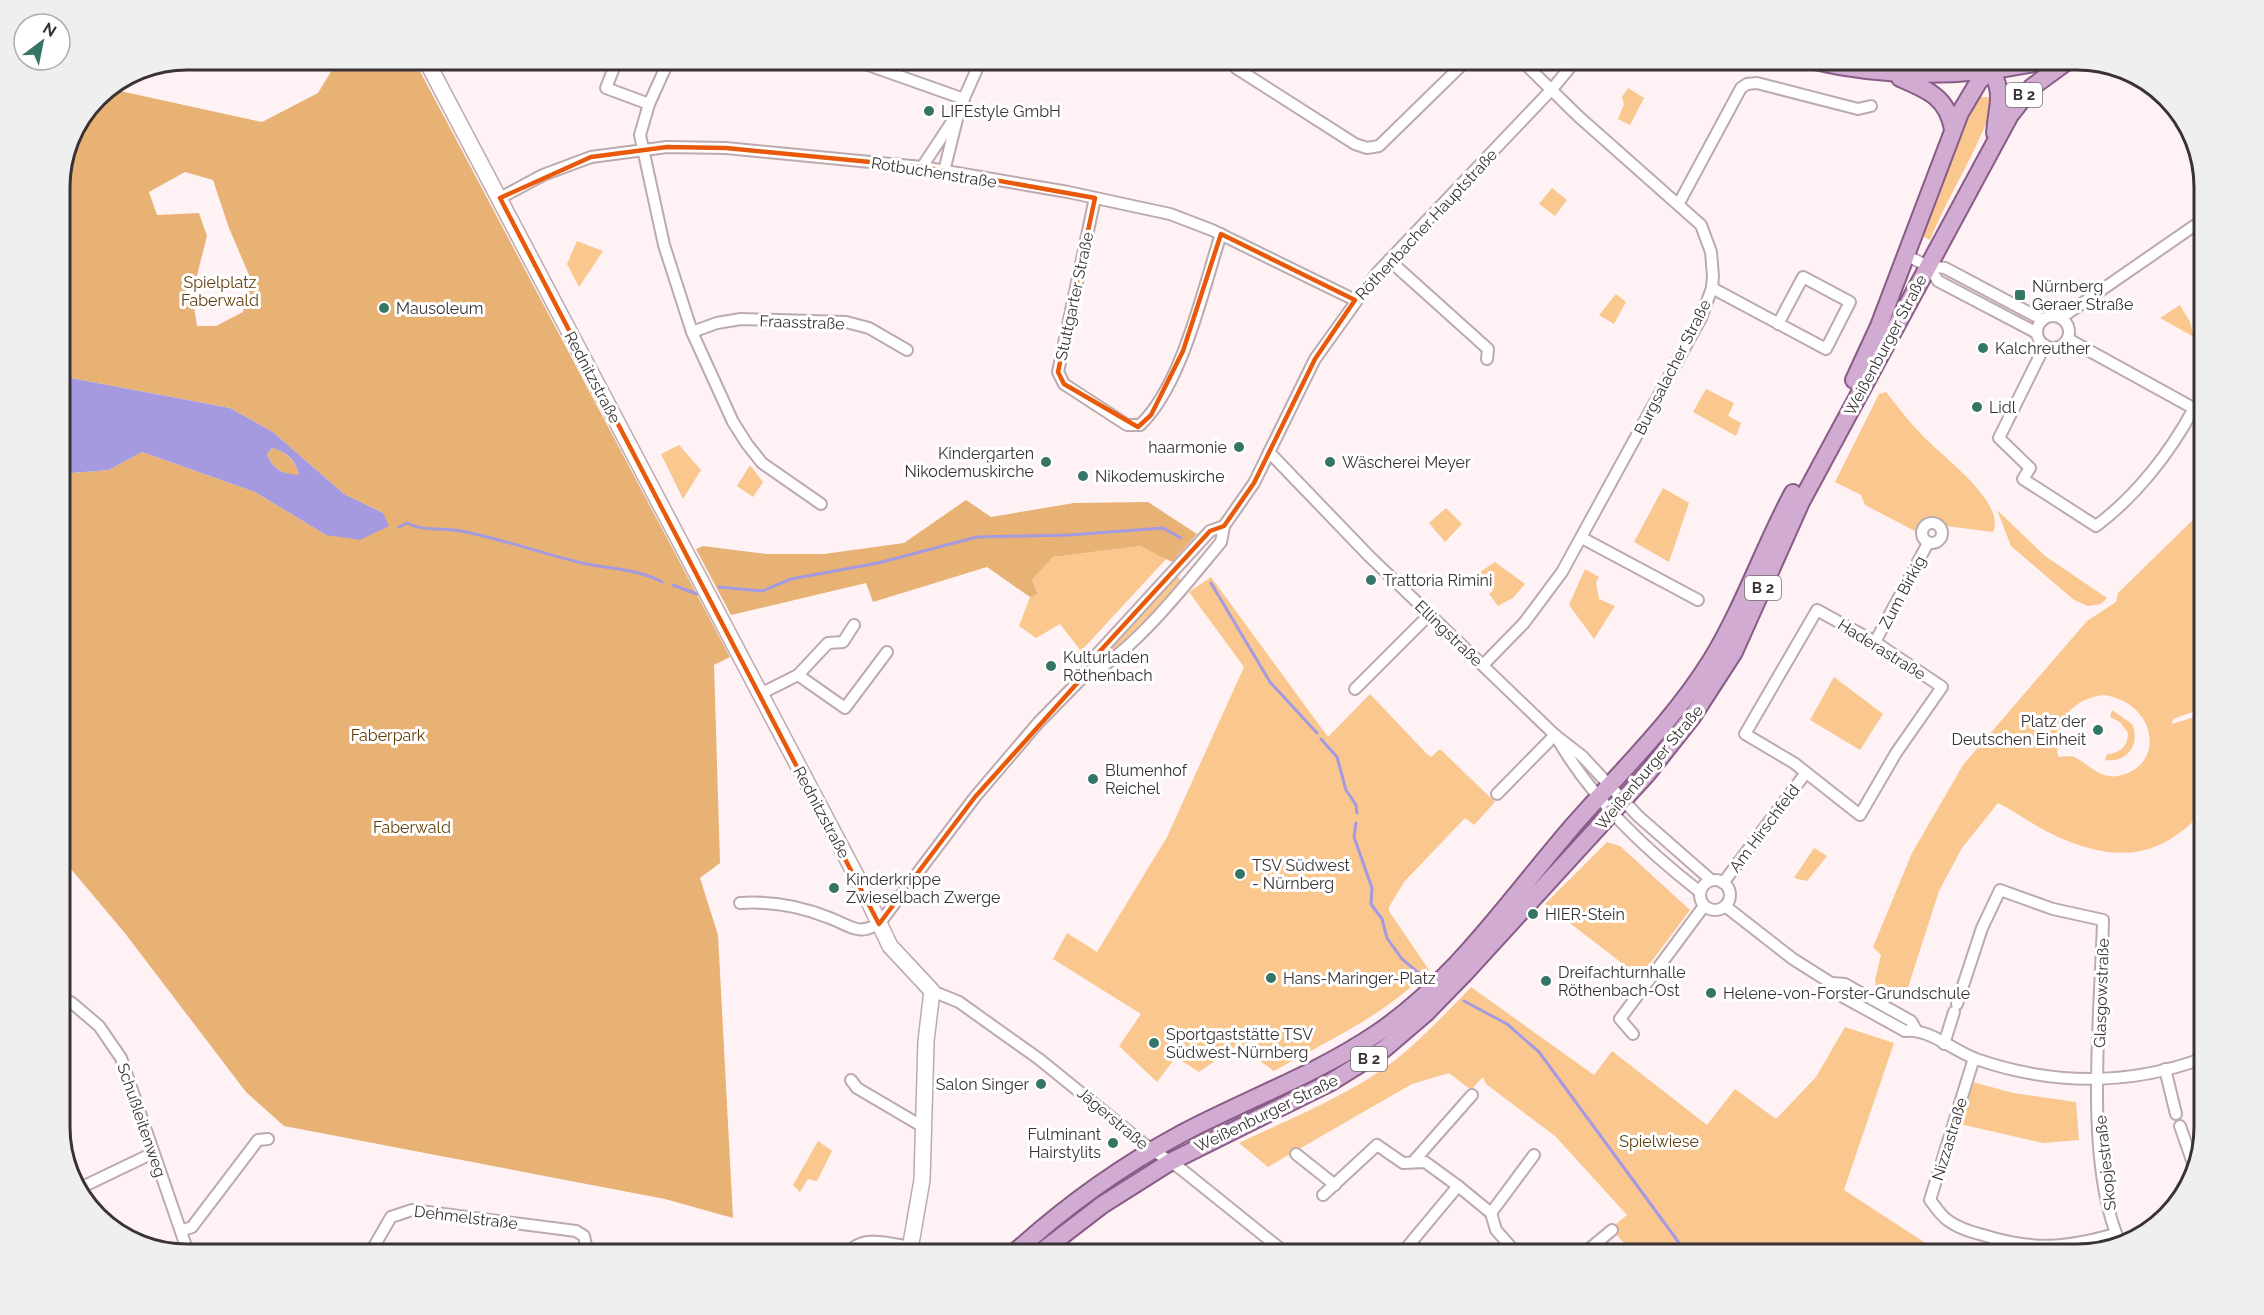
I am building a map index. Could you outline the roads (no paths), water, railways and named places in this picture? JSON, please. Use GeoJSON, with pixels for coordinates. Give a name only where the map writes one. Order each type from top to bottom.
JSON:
{"type":"FeatureCollection","features":[{"type":"Feature","properties":{"kind":"main road","name":"Rednitzstraße"},"geometry":{"type":"LineString","coordinates":[[431,70],[879,924],[897,955],[932,991]]}},
{"type":"Feature","properties":{"kind":"main road"},"geometry":{"type":"LineString","coordinates":[[1867,70],[1890,74],[1923,75],[1955,70]]}},
{"type":"Feature","properties":{"kind":"main road"},"geometry":{"type":"LineString","coordinates":[[1923,75],[1928,70]]}},
{"type":"Feature","properties":{"kind":"main road","name":"Weißenburger Straße"},"geometry":{"type":"LineString","coordinates":[[1025,1244],[1084,1196],[1152,1151],[1342,1055],[1405,1013],[1471,950],[1681,704],[1724,636],[1780,518],[1862,364],[1953,129],[1975,86],[1989,70]]}},
{"type":"Feature","properties":{"kind":"main road"},"geometry":{"type":"LineString","coordinates":[[1994,143],[2001,96],[1996,70]]}},
{"type":"Feature","properties":{"kind":"main road","name":"Weißenburger Straße"},"geometry":{"type":"LineString","coordinates":[[1051,1244],[1102,1205],[1170,1162],[1331,1082],[1384,1049],[1425,1014],[1464,974],[1617,807],[1686,725],[1728,662],[1750,619],[1801,502],[1994,143],[2025,94],[2056,70]]}},
{"type":"Feature","properties":{"kind":"main road"},"geometry":{"type":"LineString","coordinates":[[1890,74],[1927,89],[1940,98],[1949,112],[1953,129]]}},
{"type":"Feature","properties":{"kind":"main road"},"geometry":{"type":"LineString","coordinates":[[911,1244],[919,1206],[925,1128],[926,1041],[932,991]]}},
{"type":"Feature","properties":{"kind":"street"},"geometry":{"type":"LineString","coordinates":[[613,70],[606,88],[649,104]]}},
{"type":"Feature","properties":{"kind":"street"},"geometry":{"type":"LineString","coordinates":[[664,70],[649,104],[640,135],[664,245],[692,332],[733,422],[747,444],[762,463],[820,504]]}},
{"type":"Feature","properties":{"kind":"street"},"geometry":{"type":"LineString","coordinates":[[882,70],[964,99]]}},
{"type":"Feature","properties":{"kind":"street"},"geometry":{"type":"LineString","coordinates":[[944,171],[959,111],[977,70]]}},
{"type":"Feature","properties":{"kind":"street"},"geometry":{"type":"LineString","coordinates":[[1239,70],[1355,144],[1368,148],[1379,146],[1457,70]]}},
{"type":"Feature","properties":{"kind":"street","name":"Burgsalacher Straße"},"geometry":{"type":"LineString","coordinates":[[1483,665],[1536,607],[1562,572],[1701,318],[1712,288],[1713,263],[1708,240],[1695,218],[1578,116],[1532,70]]}},
{"type":"Feature","properties":{"kind":"street","name":"Röthenbacher Hauptstraße"},"geometry":{"type":"LineString","coordinates":[[1081,679],[1095,672],[1140,633],[1180,591],[1221,542],[1224,526],[1254,483],[1316,359],[1355,300],[1389,260],[1567,70]]}},
{"type":"Feature","properties":{"kind":"street"},"geometry":{"type":"LineString","coordinates":[[1679,203],[1741,88],[1747,84],[1757,82],[1858,109],[1871,106]]}},
{"type":"Feature","properties":{"kind":"street"},"geometry":{"type":"LineString","coordinates":[[922,167],[959,111]]}},
{"type":"Feature","properties":{"kind":"street","name":"Rotbuchenstraße"},"geometry":{"type":"LineString","coordinates":[[500,198],[543,175],[591,157],[667,147],[726,148],[922,167],[1170,214],[1221,234],[1355,300]]}},
{"type":"Feature","properties":{"kind":"street","name":"Stuttgarter Straße"},"geometry":{"type":"LineString","coordinates":[[1095,198],[1058,372],[1064,384],[1127,424],[1140,425],[1150,416],[1172,375],[1183,351],[1221,234]]}},
{"type":"Feature","properties":{"kind":"street"},"geometry":{"type":"LineString","coordinates":[[2061,318],[2193,227]]}},
{"type":"Feature","properties":{"kind":"street"},"geometry":{"type":"LineString","coordinates":[[1905,255],[1928,266],[1945,268],[2043,320]]}},
{"type":"Feature","properties":{"kind":"street"},"geometry":{"type":"LineString","coordinates":[[1389,260],[1488,349],[1487,359]]}},
{"type":"Feature","properties":{"kind":"street"},"geometry":{"type":"LineString","coordinates":[[1928,266],[1938,281],[2037,333],[2045,345],[2058,347],[2068,339]]}},
{"type":"Feature","properties":{"kind":"street"},"geometry":{"type":"LineString","coordinates":[[1712,288],[1778,324],[1826,349],[1850,302],[1803,277],[1778,324]]}},
{"type":"Feature","properties":{"kind":"street"},"geometry":{"type":"LineString","coordinates":[[2037,333],[2043,320],[2051,316],[2061,318],[2068,327],[2068,339]]}},
{"type":"Feature","properties":{"kind":"street","name":"Fraasstraße"},"geometry":{"type":"LineString","coordinates":[[692,332],[717,323],[741,320],[846,322],[869,328],[907,350]]}},
{"type":"Feature","properties":{"kind":"street"},"geometry":{"type":"LineString","coordinates":[[2068,339],[2193,408]]}},
{"type":"Feature","properties":{"kind":"street"},"geometry":{"type":"LineString","coordinates":[[2045,345],[1999,438],[2030,468],[2023,479],[2096,526],[2122,505],[2193,418]]}},
{"type":"Feature","properties":{"kind":"street","name":"Ellingstraße"},"geometry":{"type":"LineString","coordinates":[[1269,452],[1339,527],[1555,735],[1604,792]]}},
{"type":"Feature","properties":{"kind":"street","name":"Röthenbacher Hauptstraße"},"geometry":{"type":"LineString","coordinates":[[879,924],[975,797],[1038,723],[1081,679],[1090,662],[1210,531],[1224,526]]}},
{"type":"Feature","properties":{"kind":"street"},"geometry":{"type":"LineString","coordinates":[[1582,538],[1698,600]]}},
{"type":"Feature","properties":{"kind":"street","name":"Zum Birkig"},"geometry":{"type":"LineString","coordinates":[[1875,642],[1928,543]]}},
{"type":"Feature","properties":{"kind":"street","name":"Haderastraße"},"geometry":{"type":"LineString","coordinates":[[1817,610],[1875,642],[1942,687],[1896,753],[1860,816],[1805,774],[1794,764],[1744,734],[1817,610]]}},
{"type":"Feature","properties":{"kind":"street"},"geometry":{"type":"LineString","coordinates":[[1355,688],[1429,615]]}},
{"type":"Feature","properties":{"kind":"street"},"geometry":{"type":"LineString","coordinates":[[760,694],[798,675],[828,643],[843,642],[854,625]]}},
{"type":"Feature","properties":{"kind":"street"},"geometry":{"type":"LineString","coordinates":[[798,675],[845,708],[887,652]]}},
{"type":"Feature","properties":{"kind":"street"},"geometry":{"type":"LineString","coordinates":[[1497,794],[1555,735]]}},
{"type":"Feature","properties":{"kind":"street","name":"Ellingstraße"},"geometry":{"type":"LineString","coordinates":[[1555,735],[1582,756],[1604,792]]}},
{"type":"Feature","properties":{"kind":"street","name":"Am Hirschfeld"},"geometry":{"type":"LineString","coordinates":[[1724,883],[1805,774]]}},
{"type":"Feature","properties":{"kind":"street"},"geometry":{"type":"LineString","coordinates":[[1604,792],[1700,892],[1704,906]]}},
{"type":"Feature","properties":{"kind":"street"},"geometry":{"type":"LineString","coordinates":[[1604,792],[1617,807],[1711,880],[1724,883],[1730,894],[1725,906]]}},
{"type":"Feature","properties":{"kind":"street"},"geometry":{"type":"LineString","coordinates":[[1700,892],[1711,880]]}},
{"type":"Feature","properties":{"kind":"street","name":"Glasgowstraße"},"geometry":{"type":"LineString","coordinates":[[1944,1044],[1982,928],[2001,890],[2053,909],[2103,920],[2098,1081]]}},
{"type":"Feature","properties":{"kind":"street"},"geometry":{"type":"LineString","coordinates":[[740,903],[763,901],[794,907],[825,916],[858,930],[879,924]]}},
{"type":"Feature","properties":{"kind":"street"},"geometry":{"type":"LineString","coordinates":[[1704,906],[1712,909],[1725,906]]}},
{"type":"Feature","properties":{"kind":"street"},"geometry":{"type":"LineString","coordinates":[[1634,1034],[1620,1019],[1704,906]]}},
{"type":"Feature","properties":{"kind":"street"},"geometry":{"type":"LineString","coordinates":[[1725,906],[1793,959],[1831,983],[1838,994],[1846,999],[1905,1031],[1916,1030],[1974,1058],[2037,1075],[2098,1081],[2133,1077],[2194,1061]]}},
{"type":"Feature","properties":{"kind":"street","name":"Jägerstraße"},"geometry":{"type":"LineString","coordinates":[[932,991],[959,1002],[1039,1059],[1152,1151],[1170,1162],[1274,1244]]}},
{"type":"Feature","properties":{"kind":"street","name":"Schußleitenweg"},"geometry":{"type":"LineString","coordinates":[[71,1004],[86,1014],[112,1042],[128,1074],[185,1244]]}},
{"type":"Feature","properties":{"kind":"street","name":"Nizzastraße"},"geometry":{"type":"LineString","coordinates":[[1974,1058],[1930,1200],[1945,1219],[1970,1232],[2010,1244]]}},
{"type":"Feature","properties":{"kind":"street"},"geometry":{"type":"LineString","coordinates":[[2165,1069],[2176,1114]]}},
{"type":"Feature","properties":{"kind":"street"},"geometry":{"type":"LineString","coordinates":[[850,1080],[857,1088],[925,1128]]}},
{"type":"Feature","properties":{"kind":"street","name":"Skopjestraße"},"geometry":{"type":"LineString","coordinates":[[2098,1081],[2101,1163],[2105,1197],[2117,1237]]}},
{"type":"Feature","properties":{"kind":"street"},"geometry":{"type":"LineString","coordinates":[[1413,1162],[1472,1095]]}},
{"type":"Feature","properties":{"kind":"street"},"geometry":{"type":"LineString","coordinates":[[2180,1126],[2190,1154]]}},
{"type":"Feature","properties":{"kind":"street"},"geometry":{"type":"LineString","coordinates":[[181,1231],[192,1227],[258,1140],[268,1138]]}},
{"type":"Feature","properties":{"kind":"street"},"geometry":{"type":"LineString","coordinates":[[1323,1195],[1377,1145],[1403,1163],[1425,1162],[1458,1186],[1491,1213],[1496,1230],[1508,1244]]}},
{"type":"Feature","properties":{"kind":"street"},"geometry":{"type":"LineString","coordinates":[[86,1185],[153,1153]]}},
{"type":"Feature","properties":{"kind":"street"},"geometry":{"type":"LineString","coordinates":[[1296,1154],[1335,1185]]}},
{"type":"Feature","properties":{"kind":"street"},"geometry":{"type":"LineString","coordinates":[[1491,1213],[1534,1155]]}},
{"type":"Feature","properties":{"kind":"street"},"geometry":{"type":"LineString","coordinates":[[1409,1244],[1458,1186]]}},
{"type":"Feature","properties":{"kind":"street","name":"Dehmelstraße"},"geometry":{"type":"LineString","coordinates":[[375,1244],[391,1217],[412,1209],[576,1231],[584,1236],[586,1244]]}},
{"type":"Feature","properties":{"kind":"street"},"geometry":{"type":"LineString","coordinates":[[1595,1244],[1612,1230]]}},
{"type":"Feature","properties":{"kind":"street"},"geometry":{"type":"LineString","coordinates":[[859,1244],[863,1242],[873,1244]]}},
{"type":"Feature","properties":{"kind":"waterway"},"geometry":{"type":"LineString","coordinates":[[399,527],[407,523],[426,528],[461,531],[582,563],[643,574],[662,582]]}},
{"type":"Feature","properties":{"kind":"waterway"},"geometry":{"type":"LineString","coordinates":[[719,587],[762,591],[791,579],[878,563],[977,537],[1069,535],[1163,528],[1181,538]]}},
{"type":"Feature","properties":{"kind":"waterway"},"geometry":{"type":"LineString","coordinates":[[1211,583],[1270,682],[1317,733]]}},
{"type":"Feature","properties":{"kind":"waterway"},"geometry":{"type":"LineString","coordinates":[[673,585],[697,594]]}},
{"type":"Feature","properties":{"kind":"waterway"},"geometry":{"type":"LineString","coordinates":[[1321,739],[1337,757],[1346,790],[1356,805],[1357,813]]}},
{"type":"Feature","properties":{"kind":"waterway"},"geometry":{"type":"LineString","coordinates":[[1356,823],[1354,837],[1372,888],[1371,904],[1382,919],[1387,938],[1402,959],[1421,975]]}},
{"type":"Feature","properties":{"kind":"waterway"},"geometry":{"type":"LineString","coordinates":[[1464,1001],[1507,1024],[1539,1052],[1680,1244]]}},
{"type":"Feature","properties":{"kind":"place","name":"LIFEstyle GmbH"},"geometry":{"type":"Point","coordinates":[929,111]}},
{"type":"Feature","properties":{"kind":"place","name":"Nürnberg Geraer Straße"},"geometry":{"type":"Point","coordinates":[2020,295]}},
{"type":"Feature","properties":{"kind":"place","name":"Mausoleum"},"geometry":{"type":"Point","coordinates":[384,308]}},
{"type":"Feature","properties":{"kind":"place","name":"Kalchreuther"},"geometry":{"type":"Point","coordinates":[1983,348]}},
{"type":"Feature","properties":{"kind":"place","name":"Lidl"},"geometry":{"type":"Point","coordinates":[1977,407]}},
{"type":"Feature","properties":{"kind":"place","name":"haarmonie"},"geometry":{"type":"Point","coordinates":[1239,447]}},
{"type":"Feature","properties":{"kind":"place","name":"Kindergarten Nikodemuskirche"},"geometry":{"type":"Point","coordinates":[1046,462]}},
{"type":"Feature","properties":{"kind":"place","name":"Wäscherei Meyer"},"geometry":{"type":"Point","coordinates":[1330,462]}},
{"type":"Feature","properties":{"kind":"place","name":"Nikodemuskirche"},"geometry":{"type":"Point","coordinates":[1083,476]}},
{"type":"Feature","properties":{"kind":"place","name":"Trattoria Rimini"},"geometry":{"type":"Point","coordinates":[1371,580]}},
{"type":"Feature","properties":{"kind":"place","name":"Kulturladen Röthenbach"},"geometry":{"type":"Point","coordinates":[1051,666]}},
{"type":"Feature","properties":{"kind":"place","name":"Platz der Deutschen Einheit"},"geometry":{"type":"Point","coordinates":[2098,730]}},
{"type":"Feature","properties":{"kind":"place","name":"Blumenhof Reichel"},"geometry":{"type":"Point","coordinates":[1093,779]}},
{"type":"Feature","properties":{"kind":"place","name":"TSV Südwest - Nürnberg"},"geometry":{"type":"Point","coordinates":[1240,874]}},
{"type":"Feature","properties":{"kind":"place","name":"Kinderkrippe Zwieselbach Zwerge"},"geometry":{"type":"Point","coordinates":[834,888]}},
{"type":"Feature","properties":{"kind":"place","name":"HIER-Stein"},"geometry":{"type":"Point","coordinates":[1533,914]}},
{"type":"Feature","properties":{"kind":"place","name":"Hans-Maringer-Platz"},"geometry":{"type":"Point","coordinates":[1271,978]}},
{"type":"Feature","properties":{"kind":"place","name":"Dreifachturnhalle Röthenbach-Ost"},"geometry":{"type":"Point","coordinates":[1546,981]}},
{"type":"Feature","properties":{"kind":"place","name":"Helene-von-Forster-Grundschule"},"geometry":{"type":"Point","coordinates":[1711,993]}},
{"type":"Feature","properties":{"kind":"place","name":"Sportgaststätte TSV Südwest-Nürnberg"},"geometry":{"type":"Point","coordinates":[1154,1043]}},
{"type":"Feature","properties":{"kind":"place","name":"Salon Singer"},"geometry":{"type":"Point","coordinates":[1041,1084]}},
{"type":"Feature","properties":{"kind":"place","name":"Fulminant Hairstylits"},"geometry":{"type":"Point","coordinates":[1113,1143]}},
{"type":"Feature","properties":{"kind":"park label","name":"Spielplatz Faberwald"},"geometry":{"type":"Point","coordinates":[220,291]}},
{"type":"Feature","properties":{"kind":"park label","name":"Faberpark"},"geometry":{"type":"Point","coordinates":[388,735]}},
{"type":"Feature","properties":{"kind":"park label","name":"Faberwald"},"geometry":{"type":"Point","coordinates":[412,827]}},
{"type":"Feature","properties":{"kind":"park label","name":"Spielwiese"},"geometry":{"type":"Point","coordinates":[1659,1141]}}]}
